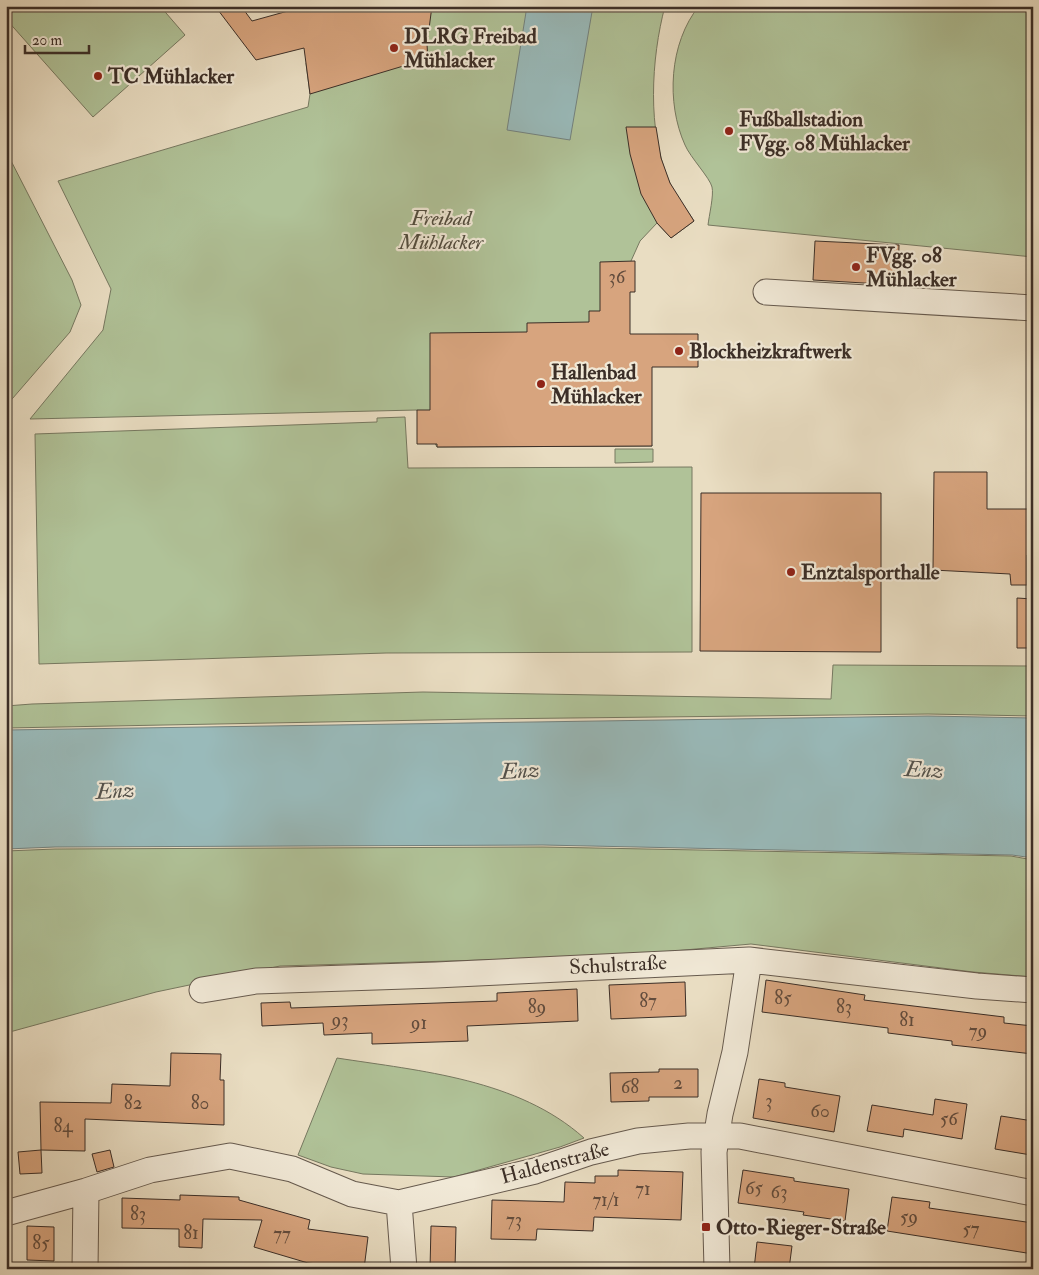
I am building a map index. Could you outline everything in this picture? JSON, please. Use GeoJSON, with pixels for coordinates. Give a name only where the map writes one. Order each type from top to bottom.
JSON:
{"type":"FeatureCollection","features":[{"type":"Feature","properties":{"kind":"street"},"geometry":{"type":"LineString","coordinates":[[766,292],[1033,308]]}},
{"type":"Feature","properties":{"kind":"street"},"geometry":{"type":"LineString","coordinates":[[717,1269],[714,1152],[716,1135],[735,1052],[749,960]]}},
{"type":"Feature","properties":{"kind":"street","name":"Schulstraße"},"geometry":{"type":"LineString","coordinates":[[202,990],[256,981],[436,975],[749,960],[977,986],[1033,990]]}},
{"type":"Feature","properties":{"kind":"street","name":"Haldenstraße"},"geometry":{"type":"LineString","coordinates":[[6,1213],[86,1191],[150,1170],[230,1156],[292,1169],[352,1194],[399,1203],[535,1170],[591,1152],[638,1141],[716,1135],[740,1136],[1033,1193]]}},
{"type":"Feature","properties":{"kind":"street"},"geometry":{"type":"LineString","coordinates":[[85,1269],[86,1191]]}},
{"type":"Feature","properties":{"kind":"street"},"geometry":{"type":"LineString","coordinates":[[399,1203],[404,1269]]}},
{"type":"Feature","properties":{"kind":"green space","name":"TC Mühlacker"},"geometry":{"type":"Polygon","coordinates":[[[6,6],[160,6],[185,35],[93,117],[6,19],[6,6]]]}},
{"type":"Feature","properties":{"kind":"green space","name":"Freibad Mühlacker"},"geometry":{"type":"Polygon","coordinates":[[[399,6],[665,6],[654,71],[654,118],[662,161],[669,181],[694,221],[671,238],[657,223],[640,241],[631,261],[611,292],[652,446],[437,447],[417,410],[30,419],[103,330],[111,289],[58,181],[308,107],[310,94],[306,63],[394,38],[399,6]]]}},
{"type":"Feature","properties":{"kind":"green space"},"geometry":{"type":"Polygon","coordinates":[[[699,6],[1033,6],[1033,257],[708,225],[712,187],[708,178],[685,145],[675,111],[673,92],[676,55],[681,37],[699,6]]]}},
{"type":"Feature","properties":{"kind":"green space"},"geometry":{"type":"Polygon","coordinates":[[[6,151],[72,280],[81,305],[70,332],[6,406],[6,151]]]}},
{"type":"Feature","properties":{"kind":"green space"},"geometry":{"type":"Polygon","coordinates":[[[405,417],[408,468],[692,467],[692,652],[386,653],[39,664],[35,434],[377,422],[377,418],[405,417]]]}},
{"type":"Feature","properties":{"kind":"green space"},"geometry":{"type":"Polygon","coordinates":[[[615,449],[653,449],[653,462],[615,463],[615,449]]]}},
{"type":"Feature","properties":{"kind":"green space"},"geometry":{"type":"Polygon","coordinates":[[[833,665],[1033,666],[1033,716],[928,714],[482,719],[6,728],[6,706],[32,704],[423,692],[831,699],[833,665]]]}},
{"type":"Feature","properties":{"kind":"green space"},"geometry":{"type":"Polygon","coordinates":[[[543,847],[1011,856],[1033,860],[1033,977],[973,972],[751,944],[618,956],[280,966],[156,992],[6,1033],[6,851],[55,849],[543,847]]]}},
{"type":"Feature","properties":{"kind":"green space"},"geometry":{"type":"Polygon","coordinates":[[[337,1058],[435,1073],[499,1090],[529,1102],[558,1118],[584,1138],[560,1147],[454,1177],[363,1174],[331,1167],[298,1155],[337,1058]]]}},
{"type":"Feature","properties":{"kind":"water"},"geometry":{"type":"Polygon","coordinates":[[[527,6],[593,6],[570,140],[507,130],[527,6]]]}},
{"type":"Feature","properties":{"kind":"water","name":"Enz"},"geometry":{"type":"Polygon","coordinates":[[[928,716],[1033,718],[1033,858],[1012,855],[543,845],[55,847],[6,849],[6,730],[928,716]]]}},
{"type":"Feature","properties":{"kind":"building"},"geometry":{"type":"Polygon","coordinates":[[[215,6],[241,6],[252,21],[306,6],[432,6],[427,44],[428,61],[425,68],[416,68],[410,64],[310,94],[304,48],[256,60],[215,6]]]}},
{"type":"Feature","properties":{"kind":"building"},"geometry":{"type":"Polygon","coordinates":[[[626,127],[656,127],[661,158],[670,183],[694,221],[671,238],[657,223],[641,194],[630,154],[626,127]]]}},
{"type":"Feature","properties":{"kind":"building","name":"FVgg. 08 Mühlacker"},"geometry":{"type":"Polygon","coordinates":[[[815,241],[899,245],[898,285],[813,280],[815,241]]]}},
{"type":"Feature","properties":{"kind":"building","name":"Hallenbad Mühlacker"},"geometry":{"type":"Polygon","coordinates":[[[635,261],[635,292],[630,292],[630,334],[698,334],[698,367],[652,367],[652,446],[437,447],[437,444],[417,444],[417,410],[430,410],[430,333],[527,332],[527,323],[589,322],[589,311],[600,311],[600,262],[635,261]]]}},
{"type":"Feature","properties":{"kind":"building"},"geometry":{"type":"Polygon","coordinates":[[[934,472],[987,472],[987,509],[1033,509],[1033,555],[1027,555],[1027,585],[1011,585],[1010,574],[933,570],[934,472]]]}},
{"type":"Feature","properties":{"kind":"building","name":"Enztalsporthalle"},"geometry":{"type":"Polygon","coordinates":[[[701,493],[881,493],[881,652],[700,651],[701,493]]]}},
{"type":"Feature","properties":{"kind":"building"},"geometry":{"type":"Polygon","coordinates":[[[1017,598],[1033,599],[1033,648],[1017,648],[1017,598]]]}},
{"type":"Feature","properties":{"kind":"building"},"geometry":{"type":"Polygon","coordinates":[[[766,980],[865,995],[864,1000],[1004,1017],[1004,1023],[1033,1026],[1033,1054],[952,1045],[952,1041],[888,1033],[888,1028],[762,1012],[766,980]]]}},
{"type":"Feature","properties":{"kind":"building"},"geometry":{"type":"Polygon","coordinates":[[[685,982],[686,1016],[611,1019],[609,985],[685,982]]]}},
{"type":"Feature","properties":{"kind":"building"},"geometry":{"type":"Polygon","coordinates":[[[577,989],[578,1021],[467,1026],[468,1041],[372,1044],[372,1033],[324,1035],[323,1023],[262,1026],[261,1003],[290,1002],[291,1008],[497,1001],[497,993],[577,989]]]}},
{"type":"Feature","properties":{"kind":"building"},"geometry":{"type":"Polygon","coordinates":[[[171,1053],[221,1054],[220,1080],[224,1080],[224,1125],[85,1119],[85,1151],[41,1150],[40,1102],[111,1103],[112,1084],[170,1086],[171,1053]]]}},
{"type":"Feature","properties":{"kind":"building"},"geometry":{"type":"Polygon","coordinates":[[[659,1069],[698,1069],[698,1097],[649,1097],[649,1101],[611,1102],[610,1073],[659,1072],[659,1069]]]}},
{"type":"Feature","properties":{"kind":"building"},"geometry":{"type":"Polygon","coordinates":[[[759,1079],[785,1083],[785,1087],[840,1096],[834,1132],[753,1118],[759,1079]]]}},
{"type":"Feature","properties":{"kind":"building"},"geometry":{"type":"Polygon","coordinates":[[[935,1099],[967,1104],[962,1139],[904,1129],[903,1137],[867,1131],[872,1105],[933,1115],[935,1099]]]}},
{"type":"Feature","properties":{"kind":"building"},"geometry":{"type":"Polygon","coordinates":[[[1001,1116],[1033,1121],[1031,1155],[995,1149],[1001,1116]]]}},
{"type":"Feature","properties":{"kind":"building"},"geometry":{"type":"Polygon","coordinates":[[[41,1150],[42,1173],[20,1174],[18,1152],[41,1150]]]}},
{"type":"Feature","properties":{"kind":"building"},"geometry":{"type":"Polygon","coordinates":[[[110,1150],[114,1167],[97,1172],[92,1154],[110,1150]]]}},
{"type":"Feature","properties":{"kind":"building"},"geometry":{"type":"Polygon","coordinates":[[[618,1170],[683,1172],[681,1220],[594,1217],[593,1231],[537,1229],[536,1240],[491,1239],[492,1200],[564,1202],[565,1182],[595,1183],[595,1176],[618,1176],[618,1170]]]}},
{"type":"Feature","properties":{"kind":"building"},"geometry":{"type":"Polygon","coordinates":[[[743,1170],[794,1178],[794,1181],[849,1189],[845,1221],[803,1215],[804,1212],[738,1203],[743,1170]]]}},
{"type":"Feature","properties":{"kind":"building"},"geometry":{"type":"Polygon","coordinates":[[[180,1195],[239,1197],[239,1200],[310,1220],[308,1229],[368,1237],[364,1269],[308,1263],[254,1247],[262,1220],[203,1219],[202,1248],[179,1247],[179,1229],[122,1228],[122,1198],[180,1200],[180,1195]]]}},
{"type":"Feature","properties":{"kind":"building"},"geometry":{"type":"Polygon","coordinates":[[[892,1197],[930,1202],[929,1208],[1033,1223],[1033,1254],[887,1231],[892,1197]]]}},
{"type":"Feature","properties":{"kind":"building"},"geometry":{"type":"Polygon","coordinates":[[[27,1226],[54,1227],[54,1261],[27,1260],[27,1226]]]}},
{"type":"Feature","properties":{"kind":"building"},"geometry":{"type":"Polygon","coordinates":[[[431,1226],[456,1227],[455,1269],[430,1269],[431,1226]]]}},
{"type":"Feature","properties":{"kind":"building"},"geometry":{"type":"Polygon","coordinates":[[[757,1242],[792,1246],[789,1269],[754,1269],[757,1242]]]}},
{"type":"Feature","properties":{"kind":"place","name":"DLRG Freibad Mühlacker"},"geometry":{"type":"Point","coordinates":[394,48]}},
{"type":"Feature","properties":{"kind":"place","name":"TC Mühlacker"},"geometry":{"type":"Point","coordinates":[98,76]}},
{"type":"Feature","properties":{"kind":"place","name":"Fußballstadion FVgg. 08 Mühlacker"},"geometry":{"type":"Point","coordinates":[729,131]}},
{"type":"Feature","properties":{"kind":"place","name":"FVgg. 08 Mühlacker"},"geometry":{"type":"Point","coordinates":[856,267]}},
{"type":"Feature","properties":{"kind":"place","name":"Blockheizkraftwerk"},"geometry":{"type":"Point","coordinates":[679,351]}},
{"type":"Feature","properties":{"kind":"place","name":"Hallenbad Mühlacker"},"geometry":{"type":"Point","coordinates":[541,384]}},
{"type":"Feature","properties":{"kind":"place","name":"Enztalsporthalle"},"geometry":{"type":"Point","coordinates":[791,572]}},
{"type":"Feature","properties":{"kind":"place","name":"Otto-Rieger-Straße"},"geometry":{"type":"Point","coordinates":[706,1227]}}]}
